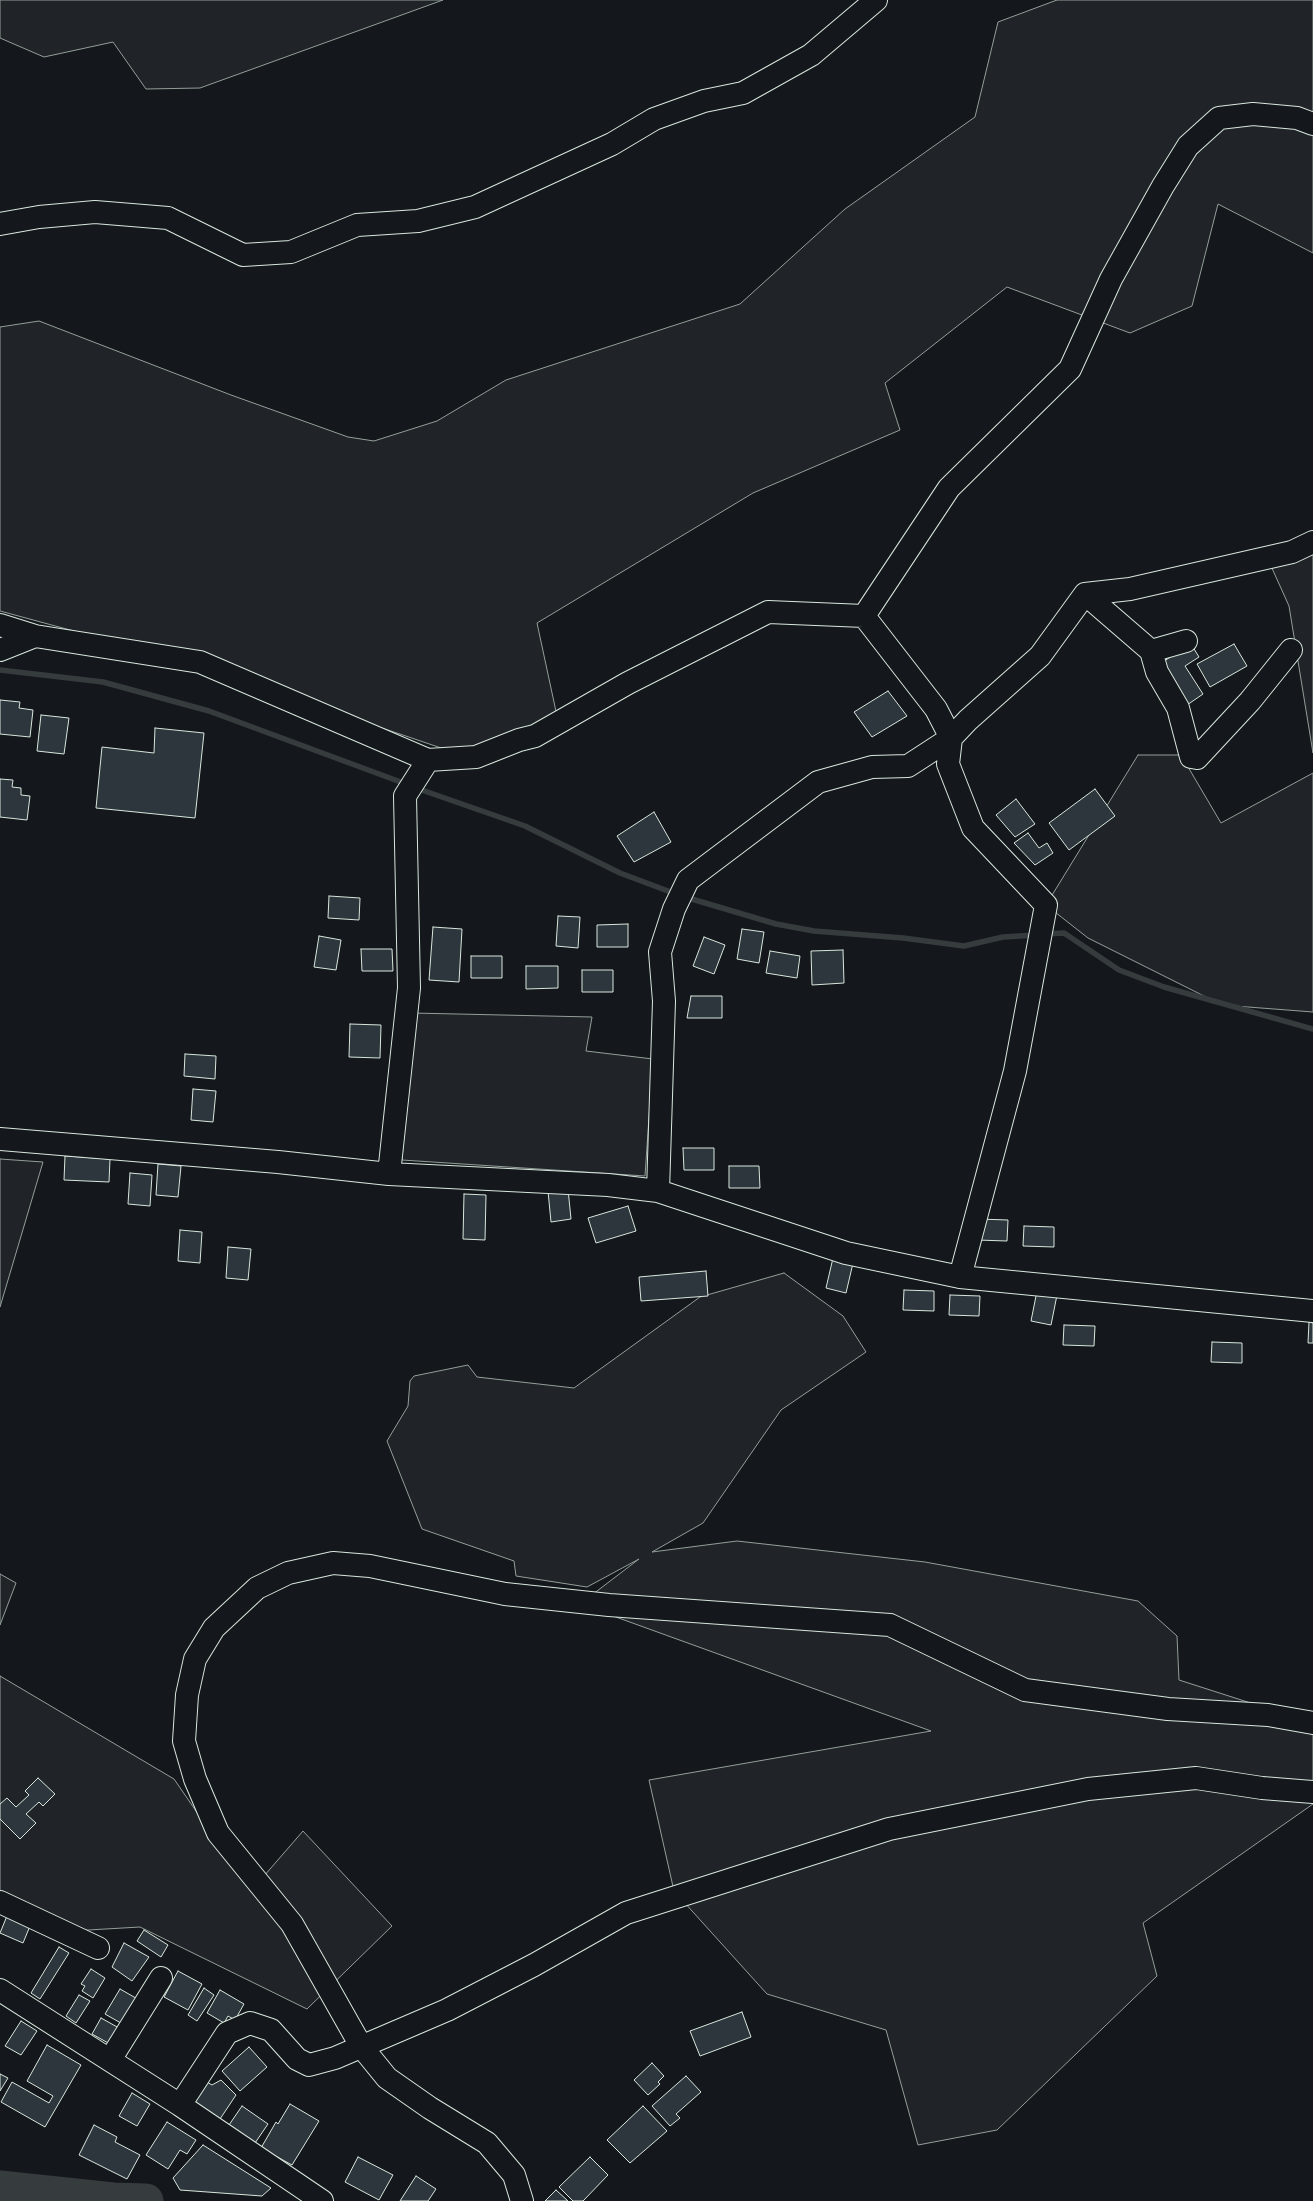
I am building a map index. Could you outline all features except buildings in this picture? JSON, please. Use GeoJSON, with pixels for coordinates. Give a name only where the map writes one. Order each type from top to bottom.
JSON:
{"type":"FeatureCollection","features":[{"type":"Feature","properties":{"kind":"street"},"geometry":{"type":"LineString","coordinates":[[0,224],[39,217],[95,212],[168,218],[243,256],[291,252],[357,225],[418,221],[475,207],[612,144],[654,119],[704,101],[743,93],[811,55],[876,0]]}},
{"type":"Feature","properties":{"kind":"street"},"geometry":{"type":"LineString","coordinates":[[864,616],[949,488],[1070,369],[1111,279],[1163,186],[1188,146],[1219,118],[1253,114],[1297,118],[1313,124]]}},
{"type":"Feature","properties":{"kind":"street"},"geometry":{"type":"LineString","coordinates":[[658,1192],[664,1001],[660,952],[675,907],[688,880],[818,782],[872,767],[908,766],[951,738],[968,720],[1040,656],[1085,594],[1130,589],[1174,579],[1292,552],[1313,542]]}},
{"type":"Feature","properties":{"kind":"street"},"geometry":{"type":"LineString","coordinates":[[1085,594],[1151,651],[1157,672],[1178,708],[1191,757],[1197,758],[1250,701],[1291,650]]}},
{"type":"Feature","properties":{"kind":"street"},"geometry":{"type":"LineString","coordinates":[[0,625],[35,636],[200,662],[423,767],[476,757],[534,736],[628,683],[768,612],[864,616],[936,709],[951,738],[948,764],[973,828],[1046,905],[1015,1071],[960,1277]]}},
{"type":"Feature","properties":{"kind":"street"},"geometry":{"type":"LineString","coordinates":[[0,650],[35,636]]}},
{"type":"Feature","properties":{"kind":"street"},"geometry":{"type":"LineString","coordinates":[[1151,651],[1186,641]]}},
{"type":"Feature","properties":{"kind":"street"},"geometry":{"type":"LineString","coordinates":[[389,1174],[409,988],[405,796],[423,767]]}},
{"type":"Feature","properties":{"kind":"street"},"geometry":{"type":"LineString","coordinates":[[0,1139],[268,1161],[389,1174],[608,1185],[658,1192],[846,1253],[960,1277],[1313,1311]]}},
{"type":"Feature","properties":{"kind":"street"},"geometry":{"type":"LineString","coordinates":[[522,2201],[514,2175],[487,2143],[430,2108],[387,2078],[361,2046],[292,1924],[218,1833],[195,1779],[184,1741],[186,1694],[195,1659],[214,1628],[257,1588],[288,1573],[333,1563],[370,1566],[505,1594],[609,1605],[890,1625],[1025,1690],[1168,1709],[1268,1715],[1313,1722]]}},
{"type":"Feature","properties":{"kind":"street"},"geometry":{"type":"LineString","coordinates":[[180,2105],[228,2033],[250,2023],[271,2030],[297,2059],[309,2065],[335,2058],[447,2010],[534,1965],[626,1913],[889,1829],[1088,1789],[1196,1778],[1262,1788],[1313,1792]]}},
{"type":"Feature","properties":{"kind":"street"},"geometry":{"type":"LineString","coordinates":[[0,1902],[98,1948]]}},
{"type":"Feature","properties":{"kind":"street"},"geometry":{"type":"LineString","coordinates":[[110,2060],[161,1978]]}},
{"type":"Feature","properties":{"kind":"street"},"geometry":{"type":"LineString","coordinates":[[0,1990],[180,2105],[322,2201]]}},
{"type":"Feature","properties":{"kind":"shaded area"},"geometry":{"type":"Polygon","coordinates":[[[0,0],[443,0],[200,88],[146,89],[113,42],[44,57],[0,38],[0,0]]]}},
{"type":"Feature","properties":{"kind":"shaded area"},"geometry":{"type":"Polygon","coordinates":[[[1057,0],[1313,0],[1313,253],[1218,204],[1192,306],[1130,333],[1007,287],[885,383],[900,430],[753,493],[537,623],[560,730],[456,753],[181,660],[0,611],[0,327],[39,321],[231,395],[348,437],[374,441],[437,421],[506,380],[740,304],[845,209],[975,117],[998,22],[1057,0]]]}},
{"type":"Feature","properties":{"kind":"shaded area"},"geometry":{"type":"Polygon","coordinates":[[[1313,548],[1313,753],[1289,606],[1271,566],[1313,548]]]}},
{"type":"Feature","properties":{"kind":"shaded area"},"geometry":{"type":"Polygon","coordinates":[[[1138,755],[1181,755],[1221,823],[1313,773],[1313,1012],[1222,1005],[1088,938],[1046,905],[1138,755]]]}},
{"type":"Feature","properties":{"kind":"shaded area"},"geometry":{"type":"Polygon","coordinates":[[[412,1013],[592,1017],[586,1051],[653,1059],[645,1176],[402,1160],[412,1013]]]}},
{"type":"Feature","properties":{"kind":"shaded area"},"geometry":{"type":"Polygon","coordinates":[[[0,1159],[43,1162],[0,1307],[0,1159]]]}},
{"type":"Feature","properties":{"kind":"shaded area"},"geometry":{"type":"Polygon","coordinates":[[[784,1273],[843,1316],[866,1352],[781,1410],[703,1523],[652,1552],[737,1541],[925,1562],[1138,1601],[1177,1636],[1179,1680],[1313,1723],[1313,1804],[1143,1923],[1157,1976],[997,2130],[918,2145],[886,2030],[767,1994],[674,1891],[649,1780],[931,1731],[580,1604],[639,1559],[587,1587],[516,1576],[514,1561],[422,1529],[387,1441],[408,1406],[410,1381],[414,1376],[468,1365],[477,1377],[574,1388],[700,1297],[784,1273]]]}},
{"type":"Feature","properties":{"kind":"shaded area"},"geometry":{"type":"Polygon","coordinates":[[[0,1574],[16,1583],[0,1625],[0,1574]]]}},
{"type":"Feature","properties":{"kind":"shaded area"},"geometry":{"type":"Polygon","coordinates":[[[0,1676],[174,1779],[251,1891],[303,1831],[392,1926],[307,2009],[140,1927],[71,1931],[0,1902],[0,1676]]]}},
{"type":"Feature","properties":{"kind":"waterway"},"geometry":{"type":"LineString","coordinates":[[0,670],[103,682],[209,711],[406,784]]}},
{"type":"Feature","properties":{"kind":"waterway"},"geometry":{"type":"LineString","coordinates":[[416,788],[525,826],[620,873],[676,894]]}},
{"type":"Feature","properties":{"kind":"waterway"},"geometry":{"type":"LineString","coordinates":[[685,897],[776,924],[814,931],[903,938],[964,946],[1003,937],[1036,935]]}},
{"type":"Feature","properties":{"kind":"waterway"},"geometry":{"type":"LineString","coordinates":[[1045,934],[1064,933],[1119,970],[1164,987],[1313,1029]]}},
{"type":"Feature","properties":{"kind":"waterway"},"geometry":{"type":"LineString","coordinates":[[0,2188],[113,2200],[146,2201]]}}]}
